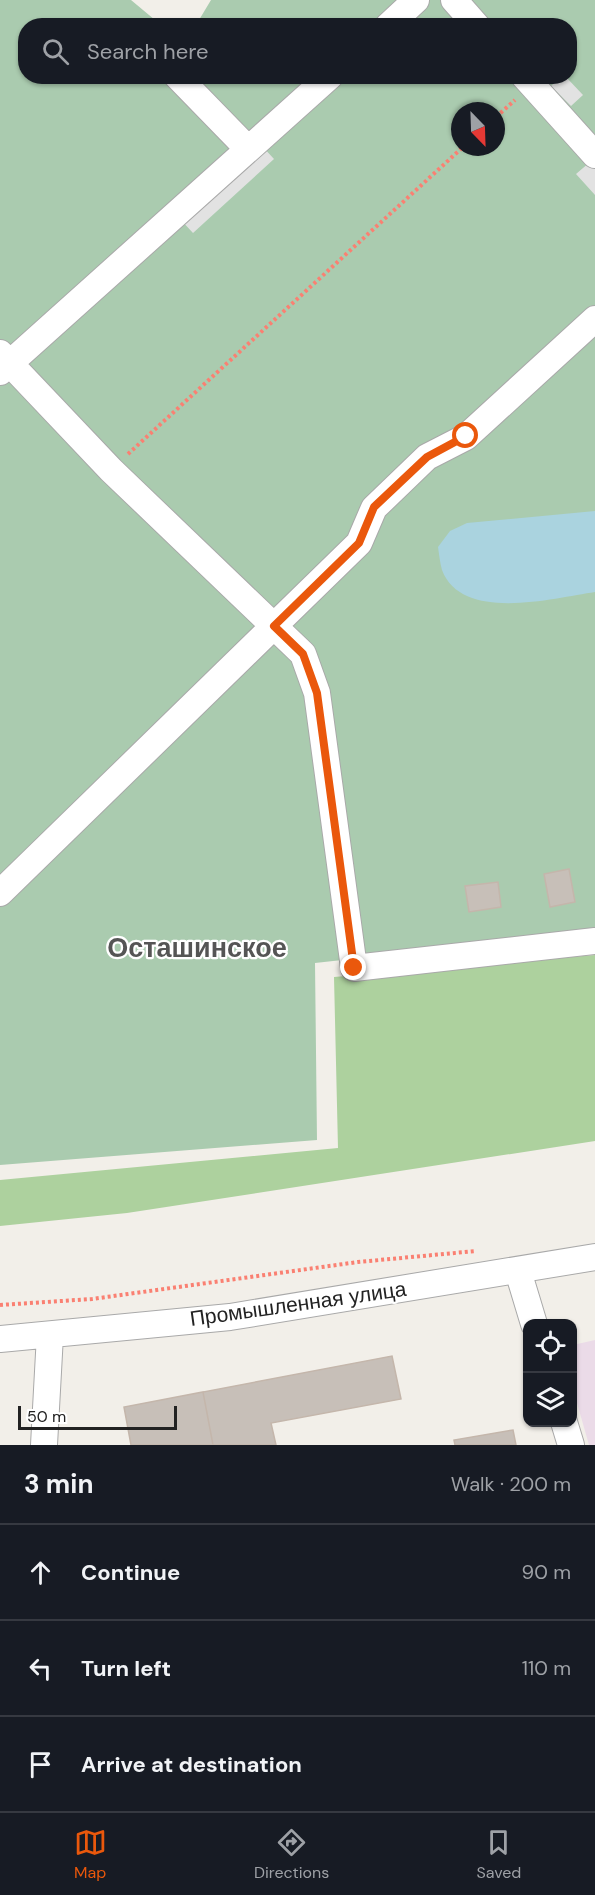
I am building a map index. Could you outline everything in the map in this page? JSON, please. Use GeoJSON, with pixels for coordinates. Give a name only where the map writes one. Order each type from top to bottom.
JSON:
{"type":"FeatureCollection","features":[{"type":"Feature","properties":{"kind":"street"},"geometry":{"type":"LineString","coordinates":[[397,18],[416,0]]}},
{"type":"Feature","properties":{"kind":"street"},"geometry":{"type":"LineString","coordinates":[[454,0],[470,18]]}},
{"type":"Feature","properties":{"kind":"street"},"geometry":{"type":"LineString","coordinates":[[185,84],[248,149]]}},
{"type":"Feature","properties":{"kind":"street"},"geometry":{"type":"LineString","coordinates":[[321,84],[3,362],[111,470],[303,654],[317,693],[354,968],[595,941]]}},
{"type":"Feature","properties":{"kind":"street"},"geometry":{"type":"LineString","coordinates":[[531,84],[595,155]]}},
{"type":"Feature","properties":{"kind":"street"},"geometry":{"type":"LineString","coordinates":[[3,883],[359,543],[374,507],[427,457],[466,436],[595,319]]}},
{"type":"Feature","properties":{"kind":"street","name":"Промышленная улица"},"geometry":{"type":"LineString","coordinates":[[0,1339],[230,1317],[595,1257]]}},
{"type":"Feature","properties":{"kind":"street"},"geometry":{"type":"LineString","coordinates":[[518,1271],[533,1319]]}},
{"type":"Feature","properties":{"kind":"street"},"geometry":{"type":"LineString","coordinates":[[44,1445],[50,1335]]}},
{"type":"Feature","properties":{"kind":"street"},"geometry":{"type":"LineString","coordinates":[[566,1427],[571,1445]]}},
{"type":"Feature","properties":{"kind":"path"},"geometry":{"type":"LineString","coordinates":[[111,470],[453,156]]}},
{"type":"Feature","properties":{"kind":"path"},"geometry":{"type":"LineString","coordinates":[[0,1305],[92,1299],[358,1262],[478,1251]]}},
{"type":"Feature","properties":{"kind":"shaded area"},"geometry":{"type":"Polygon","coordinates":[[[553,84],[573,84],[583,95],[571,106],[551,86],[553,84]]]}},
{"type":"Feature","properties":{"kind":"shaded area"},"geometry":{"type":"Polygon","coordinates":[[[262,146],[274,159],[193,233],[180,219],[262,146]]]}},
{"type":"Feature","properties":{"kind":"shaded area"},"geometry":{"type":"Polygon","coordinates":[[[590,162],[595,167],[595,195],[576,174],[590,162]]]}},
{"type":"Feature","properties":{"kind":"shaded area"},"geometry":{"type":"Polygon","coordinates":[[[595,1340],[595,1445],[589,1445],[577,1403],[577,1344],[595,1340]]]}},
{"type":"Feature","properties":{"kind":"green space"},"geometry":{"type":"Polygon","coordinates":[[[0,0],[131,0],[153,18],[18,18],[18,84],[577,84],[577,18],[200,18],[211,0],[595,0],[595,932],[315,963],[317,1140],[0,1165],[0,0]]]}},
{"type":"Feature","properties":{"kind":"green space"},"geometry":{"type":"Polygon","coordinates":[[[595,955],[595,1141],[127,1213],[0,1226],[0,1180],[338,1148],[334,977],[595,955]]]}},
{"type":"Feature","properties":{"kind":"water"},"geometry":{"type":"Polygon","coordinates":[[[595,511],[595,592],[534,602],[488,602],[469,597],[453,586],[442,570],[438,547],[450,531],[467,523],[595,511]]]}},
{"type":"Feature","properties":{"kind":"building"},"geometry":{"type":"Polygon","coordinates":[[[569,869],[575,902],[550,907],[544,874],[569,869]]]}},
{"type":"Feature","properties":{"kind":"building"},"geometry":{"type":"Polygon","coordinates":[[[498,882],[501,907],[469,912],[465,886],[498,882]]]}},
{"type":"Feature","properties":{"kind":"building"},"geometry":{"type":"Polygon","coordinates":[[[392,1356],[401,1399],[271,1423],[276,1445],[213,1445],[203,1392],[392,1356]]]}},
{"type":"Feature","properties":{"kind":"building"},"geometry":{"type":"Polygon","coordinates":[[[203,1392],[213,1445],[131,1445],[124,1407],[203,1392]]]}},
{"type":"Feature","properties":{"kind":"building"},"geometry":{"type":"Polygon","coordinates":[[[513,1430],[516,1445],[455,1445],[454,1440],[513,1430]]]}},
{"type":"Feature","properties":{"kind":"district","name":"Осташинское"},"geometry":{"type":"Point","coordinates":[197,947]}},
{"type":"Feature","properties":{"kind":"route"},"geometry":{"type":"LineString","coordinates":[[354,968],[317,693],[303,654],[274,626],[359,543],[374,507],[427,457],[466,436]]}}]}
